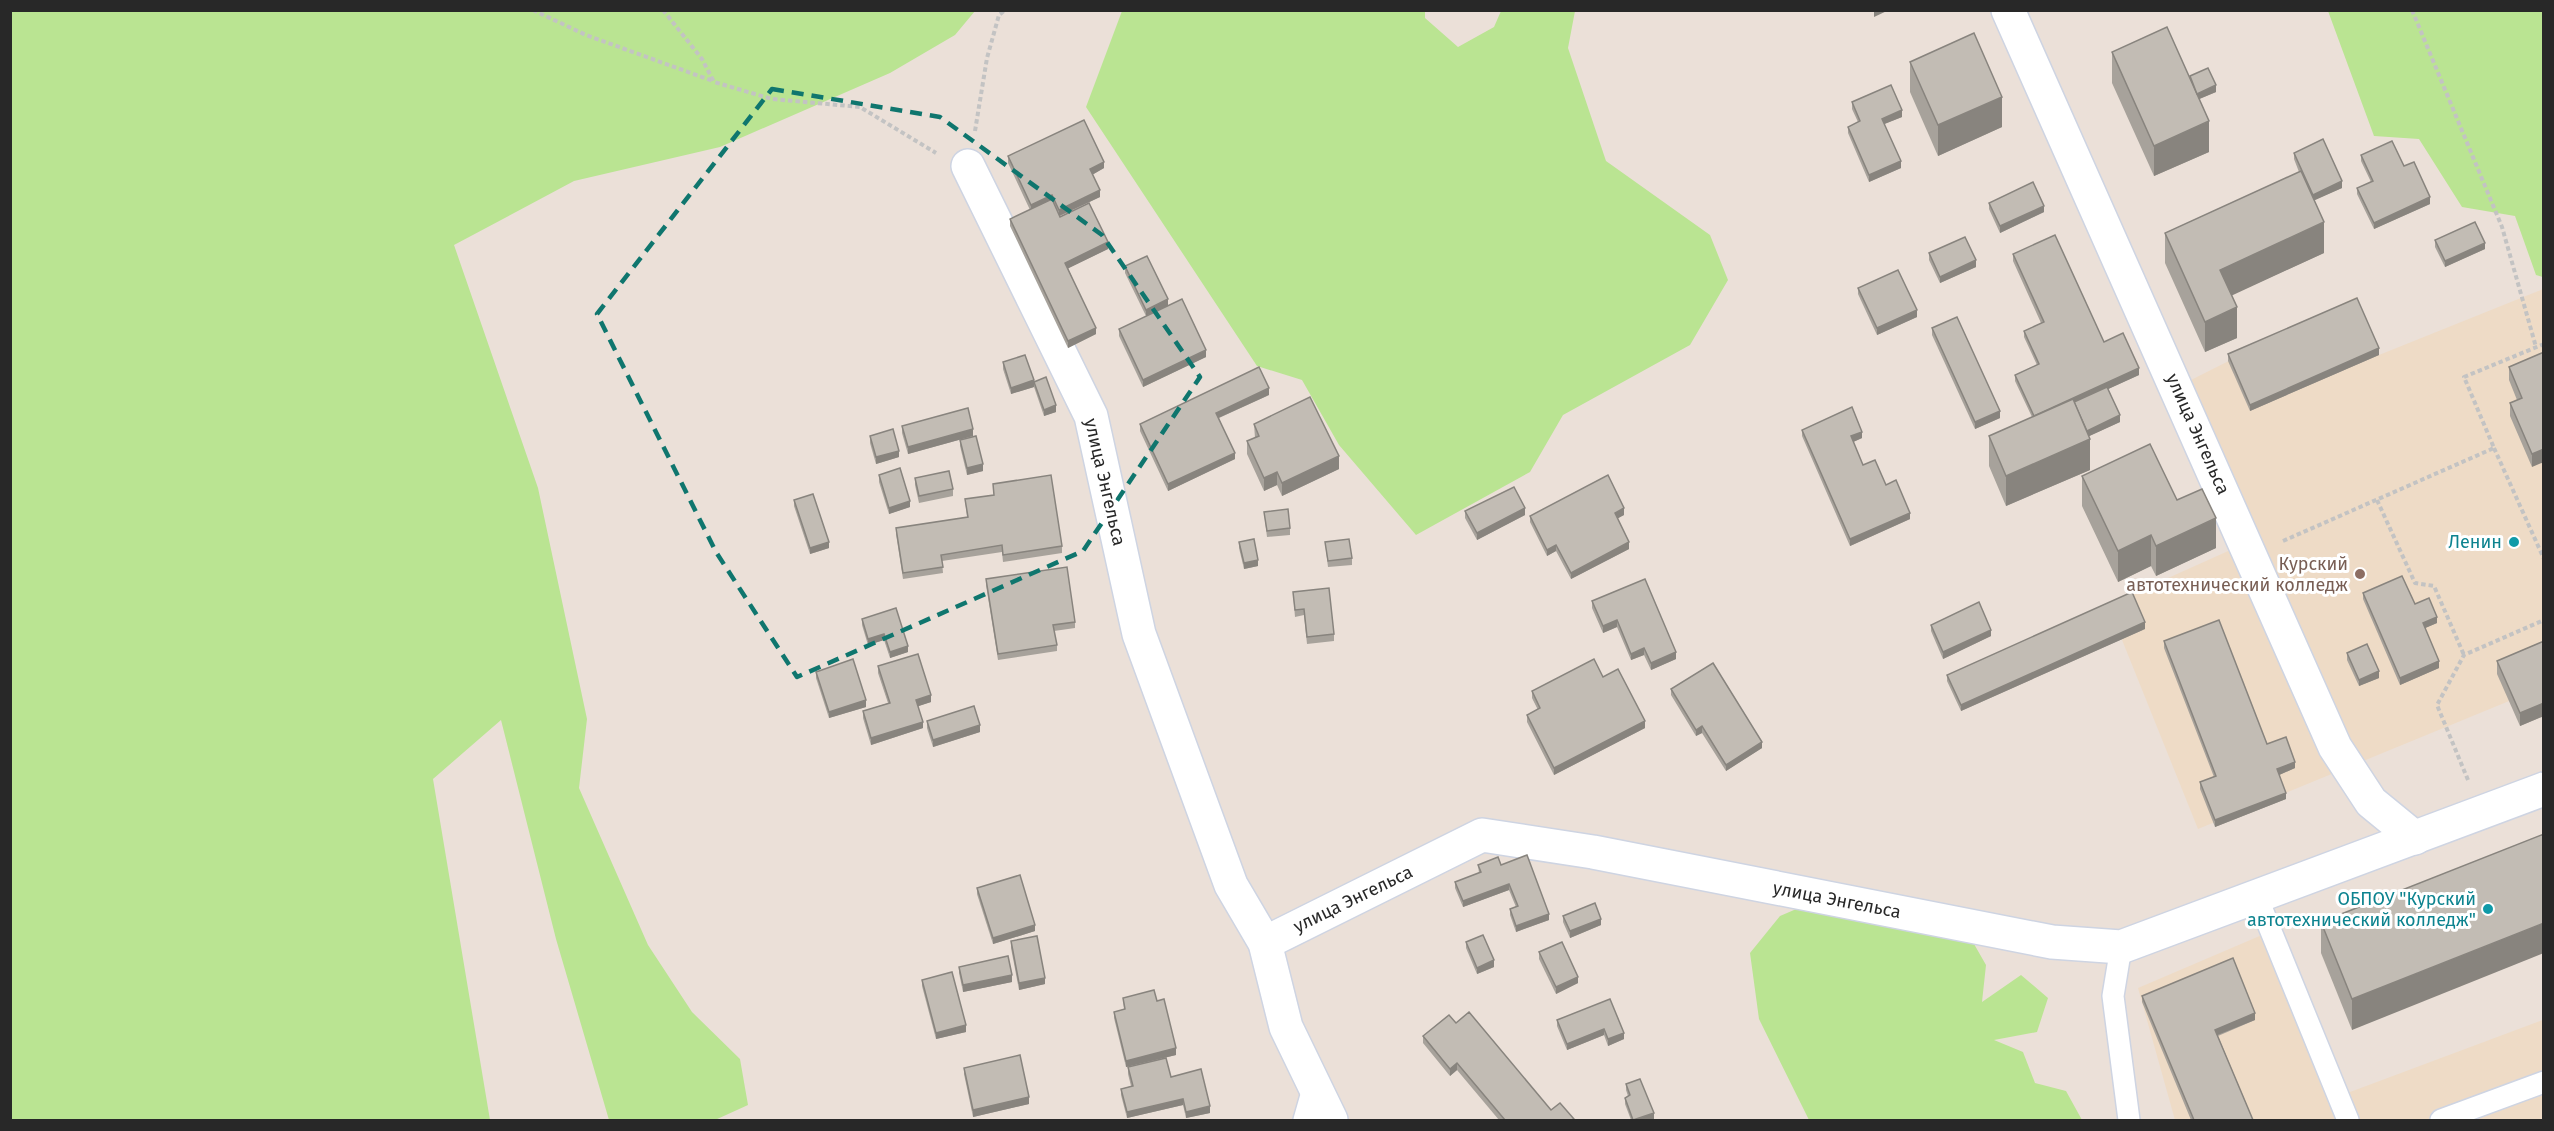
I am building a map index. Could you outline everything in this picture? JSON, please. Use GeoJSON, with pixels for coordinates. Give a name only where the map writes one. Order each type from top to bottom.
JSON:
{"type":"FeatureCollection","features":[{"type":"Feature","properties":{"kind":"street","name":"улица Энгельса"},"geometry":{"type":"LineString","coordinates":[[2008,10],[2252,554],[2335,747],[2371,802],[2415,837]]}},
{"type":"Feature","properties":{"kind":"street","name":"улица Энгельса"},"geometry":{"type":"LineString","coordinates":[[968,166],[1091,416],[1139,634],[1231,885],[1265,943],[1286,1027],[1331,1120]]}},
{"type":"Feature","properties":{"kind":"street","name":"улица Энгельса"},"geometry":{"type":"LineString","coordinates":[[1265,943],[1482,836],[1593,852],[2052,942],[2121,947],[2544,789]]}},
{"type":"Feature","properties":{"kind":"lane"},"geometry":{"type":"LineString","coordinates":[[2257,897],[2349,1120]]}},
{"type":"Feature","properties":{"kind":"lane"},"geometry":{"type":"LineString","coordinates":[[2121,947],[2113,996],[2129,1120]]}},
{"type":"Feature","properties":{"kind":"lane"},"geometry":{"type":"LineString","coordinates":[[2441,1120],[2544,1083]]}},
{"type":"Feature","properties":{"kind":"lane"},"geometry":{"type":"LineString","coordinates":[[1304,1120],[1314,1085]]}},
{"type":"Feature","properties":{"kind":"path"},"geometry":{"type":"LineString","coordinates":[[532,10],[586,35],[714,82],[772,99],[860,107],[931,151],[968,166],[987,58],[999,15],[1005,10]]}},
{"type":"Feature","properties":{"kind":"path"},"geometry":{"type":"LineString","coordinates":[[663,10],[702,59],[714,82]]}},
{"type":"Feature","properties":{"kind":"path"},"geometry":{"type":"LineString","coordinates":[[2412,10],[2502,227],[2536,347]]}},
{"type":"Feature","properties":{"kind":"path"},"geometry":{"type":"LineString","coordinates":[[2544,344],[2464,377],[2544,559]]}},
{"type":"Feature","properties":{"kind":"path"},"geometry":{"type":"LineString","coordinates":[[2252,554],[2494,448]]}},
{"type":"Feature","properties":{"kind":"path"},"geometry":{"type":"LineString","coordinates":[[2377,500],[2415,582],[2434,586],[2464,655]]}},
{"type":"Feature","properties":{"kind":"path"},"geometry":{"type":"LineString","coordinates":[[2481,813],[2437,705],[2464,655],[2544,620]]}},
{"type":"Feature","properties":{"kind":"highlighted area"},"geometry":{"type":"Polygon","coordinates":[[[772,89],[940,117],[1102,235],[1200,377],[1083,551],[797,677],[716,552],[597,314],[772,89]]]}},
{"type":"Feature","properties":{"kind":"shaded area","name":"Курский автотехнический колледж"},"geometry":{"type":"Polygon","coordinates":[[[2543,289],[2543,687],[2198,829],[2108,605],[2246,543],[2177,387],[2356,297],[2379,355],[2543,289]]]}},
{"type":"Feature","properties":{"kind":"shaded area"},"geometry":{"type":"Polygon","coordinates":[[[2262,935],[2334,1098],[2543,1020],[2543,1120],[2175,1120],[2138,988],[2262,935]]]}},
{"type":"Feature","properties":{"kind":"green space"},"geometry":{"type":"Polygon","coordinates":[[[10,11],[975,11],[955,35],[890,73],[720,147],[574,181],[454,245],[538,488],[587,719],[579,788],[648,945],[692,1012],[740,1059],[748,1105],[715,1120],[609,1120],[556,939],[501,720],[433,779],[490,1120],[11,1120],[10,11]]]}},
{"type":"Feature","properties":{"kind":"green space"},"geometry":{"type":"Polygon","coordinates":[[[1122,11],[1425,11],[1425,18],[1458,47],[1494,27],[1501,11],[1575,11],[1568,48],[1606,161],[1710,235],[1728,280],[1690,345],[1563,415],[1530,472],[1416,535],[1339,445],[1302,380],[1257,366],[1086,107],[1122,11]]]}},
{"type":"Feature","properties":{"kind":"green space"},"geometry":{"type":"Polygon","coordinates":[[[2328,11],[2543,11],[2543,277],[2536,275],[2515,216],[2462,207],[2419,139],[2374,136],[2328,11]]]}},
{"type":"Feature","properties":{"kind":"green space"},"geometry":{"type":"Polygon","coordinates":[[[1801,907],[1970,937],[1986,965],[1982,1002],[2021,975],[2048,998],[2037,1032],[1994,1040],[2023,1052],[2035,1083],[2066,1091],[2082,1120],[1809,1120],[1759,1019],[1750,953],[1780,916],[1801,907]]]}},
{"type":"Feature","properties":{"kind":"building"},"geometry":{"type":"Polygon","coordinates":[[[2167,27],[2209,121],[2154,146],[2112,52],[2167,27]]]}},
{"type":"Feature","properties":{"kind":"building"},"geometry":{"type":"Polygon","coordinates":[[[1974,33],[2002,97],[1938,125],[1910,62],[1974,33]]]}},
{"type":"Feature","properties":{"kind":"building"},"geometry":{"type":"Polygon","coordinates":[[[2208,68],[2216,85],[2197,94],[2190,76],[2208,68]]]}},
{"type":"Feature","properties":{"kind":"building"},"geometry":{"type":"Polygon","coordinates":[[[1891,85],[1902,110],[1882,119],[1901,161],[1869,175],[1848,127],[1860,121],[1852,102],[1891,85]]]}},
{"type":"Feature","properties":{"kind":"building"},"geometry":{"type":"Polygon","coordinates":[[[1084,120],[1104,162],[1090,169],[1100,190],[1059,210],[1052,195],[1031,205],[1008,156],[1084,120]]]}},
{"type":"Feature","properties":{"kind":"building"},"geometry":{"type":"Polygon","coordinates":[[[2323,139],[2342,181],[2313,195],[2294,153],[2323,139]]]}},
{"type":"Feature","properties":{"kind":"building"},"geometry":{"type":"Polygon","coordinates":[[[2392,141],[2404,166],[2414,162],[2430,197],[2374,223],[2357,188],[2373,181],[2361,155],[2392,141]]]}},
{"type":"Feature","properties":{"kind":"building"},"geometry":{"type":"Polygon","coordinates":[[[2301,171],[2324,222],[2220,270],[2237,307],[2205,322],[2165,233],[2301,171]]]}},
{"type":"Feature","properties":{"kind":"building"},"geometry":{"type":"Polygon","coordinates":[[[2033,182],[2044,206],[2000,226],[1989,203],[2033,182]]]}},
{"type":"Feature","properties":{"kind":"building"},"geometry":{"type":"Polygon","coordinates":[[[1052,199],[1060,217],[1089,203],[1108,242],[1065,263],[1096,328],[1068,341],[1010,219],[1052,199]]]}},
{"type":"Feature","properties":{"kind":"building"},"geometry":{"type":"Polygon","coordinates":[[[2475,222],[2485,243],[2445,261],[2435,240],[2475,222]]]}},
{"type":"Feature","properties":{"kind":"building"},"geometry":{"type":"Polygon","coordinates":[[[2055,235],[2104,342],[2123,333],[2139,368],[2034,416],[2015,375],[2039,364],[2024,331],[2044,322],[2013,254],[2055,235]]]}},
{"type":"Feature","properties":{"kind":"building"},"geometry":{"type":"Polygon","coordinates":[[[1965,237],[1976,260],[1940,277],[1929,253],[1965,237]]]}},
{"type":"Feature","properties":{"kind":"building"},"geometry":{"type":"Polygon","coordinates":[[[1147,256],[1168,299],[1146,310],[1125,266],[1147,256]]]}},
{"type":"Feature","properties":{"kind":"building"},"geometry":{"type":"Polygon","coordinates":[[[1898,270],[1917,310],[1877,328],[1858,288],[1898,270]]]}},
{"type":"Feature","properties":{"kind":"building"},"geometry":{"type":"Polygon","coordinates":[[[2357,298],[2379,348],[2250,405],[2228,354],[2357,298]]]}},
{"type":"Feature","properties":{"kind":"building"},"geometry":{"type":"Polygon","coordinates":[[[1182,299],[1206,350],[1143,380],[1119,329],[1182,299]]]}},
{"type":"Feature","properties":{"kind":"building"},"geometry":{"type":"Polygon","coordinates":[[[1957,317],[2000,411],[1975,422],[1932,328],[1957,317]]]}},
{"type":"Feature","properties":{"kind":"building"},"geometry":{"type":"Polygon","coordinates":[[[2544,352],[2544,449],[2532,454],[2510,403],[2522,398],[2509,367],[2544,352]]]}},
{"type":"Feature","properties":{"kind":"building"},"geometry":{"type":"Polygon","coordinates":[[[1025,355],[1034,380],[1011,388],[1003,362],[1025,355]]]}},
{"type":"Feature","properties":{"kind":"building"},"geometry":{"type":"Polygon","coordinates":[[[1259,367],[1269,388],[1216,413],[1235,453],[1168,484],[1140,424],[1259,367]]]}},
{"type":"Feature","properties":{"kind":"building"},"geometry":{"type":"Polygon","coordinates":[[[1046,377],[1056,405],[1044,410],[1034,382],[1046,377]]]}},
{"type":"Feature","properties":{"kind":"building"},"geometry":{"type":"Polygon","coordinates":[[[2107,387],[2120,415],[2087,431],[2074,402],[2107,387]]]}},
{"type":"Feature","properties":{"kind":"building"},"geometry":{"type":"Polygon","coordinates":[[[1310,397],[1339,456],[1282,483],[1277,472],[1264,478],[1247,441],[1259,436],[1254,424],[1310,397]]]}},
{"type":"Feature","properties":{"kind":"building"},"geometry":{"type":"Polygon","coordinates":[[[2073,399],[2090,439],[2006,476],[1989,436],[2073,399]]]}},
{"type":"Feature","properties":{"kind":"building"},"geometry":{"type":"Polygon","coordinates":[[[1852,407],[1862,432],[1851,436],[1863,465],[1875,460],[1886,485],[1896,480],[1910,513],[1850,539],[1802,430],[1852,407]]]}},
{"type":"Feature","properties":{"kind":"building"},"geometry":{"type":"Polygon","coordinates":[[[968,408],[973,429],[908,447],[902,426],[968,408]]]}},
{"type":"Feature","properties":{"kind":"building"},"geometry":{"type":"Polygon","coordinates":[[[893,429],[899,451],[876,457],[870,436],[893,429]]]}},
{"type":"Feature","properties":{"kind":"building"},"geometry":{"type":"Polygon","coordinates":[[[976,436],[983,464],[967,468],[960,440],[976,436]]]}},
{"type":"Feature","properties":{"kind":"building"},"geometry":{"type":"Polygon","coordinates":[[[2150,444],[2177,500],[2202,489],[2216,518],[2156,546],[2151,535],[2118,551],[2082,476],[2150,444]]]}},
{"type":"Feature","properties":{"kind":"building"},"geometry":{"type":"Polygon","coordinates":[[[900,468],[910,501],[889,508],[879,475],[900,468]]]}},
{"type":"Feature","properties":{"kind":"building"},"geometry":{"type":"Polygon","coordinates":[[[949,471],[953,489],[919,496],[915,478],[949,471]]]}},
{"type":"Feature","properties":{"kind":"building"},"geometry":{"type":"Polygon","coordinates":[[[1051,475],[1062,546],[1003,555],[1002,545],[941,555],[943,567],[903,573],[896,528],[968,517],[965,499],[994,495],[993,484],[1051,475]]]}},
{"type":"Feature","properties":{"kind":"building"},"geometry":{"type":"Polygon","coordinates":[[[1608,475],[1624,508],[1615,513],[1629,542],[1571,573],[1556,545],[1547,550],[1530,516],[1608,475]]]}},
{"type":"Feature","properties":{"kind":"building"},"geometry":{"type":"Polygon","coordinates":[[[1514,487],[1525,508],[1477,533],[1465,511],[1514,487]]]}},
{"type":"Feature","properties":{"kind":"building"},"geometry":{"type":"Polygon","coordinates":[[[813,494],[829,542],[810,548],[794,500],[813,494]]]}},
{"type":"Feature","properties":{"kind":"building"},"geometry":{"type":"Polygon","coordinates":[[[1288,509],[1290,528],[1267,531],[1264,512],[1288,509]]]}},
{"type":"Feature","properties":{"kind":"building"},"geometry":{"type":"Polygon","coordinates":[[[1254,539],[1258,560],[1244,563],[1239,542],[1254,539]]]}},
{"type":"Feature","properties":{"kind":"building"},"geometry":{"type":"Polygon","coordinates":[[[1349,539],[1352,558],[1328,561],[1325,542],[1349,539]]]}},
{"type":"Feature","properties":{"kind":"building"},"geometry":{"type":"Polygon","coordinates":[[[1067,567],[1075,622],[1053,625],[1057,645],[998,654],[986,579],[1067,567]]]}},
{"type":"Feature","properties":{"kind":"building"},"geometry":{"type":"Polygon","coordinates":[[[2402,576],[2415,604],[2429,598],[2437,617],[2423,623],[2439,661],[2400,678],[2363,593],[2402,576]]]}},
{"type":"Feature","properties":{"kind":"building"},"geometry":{"type":"Polygon","coordinates":[[[1645,579],[1676,652],[1651,663],[1644,648],[1631,654],[1617,620],[1603,626],[1592,601],[1645,579]]]}},
{"type":"Feature","properties":{"kind":"building"},"geometry":{"type":"Polygon","coordinates":[[[1329,588],[1334,634],[1307,637],[1304,609],[1295,610],[1293,592],[1329,588]]]}},
{"type":"Feature","properties":{"kind":"building"},"geometry":{"type":"Polygon","coordinates":[[[2132,592],[2145,622],[1961,705],[1947,675],[2132,592]]]}},
{"type":"Feature","properties":{"kind":"building"},"geometry":{"type":"Polygon","coordinates":[[[1979,602],[1991,630],[1943,652],[1931,625],[1979,602]]]}},
{"type":"Feature","properties":{"kind":"building"},"geometry":{"type":"Polygon","coordinates":[[[896,608],[908,646],[890,652],[884,634],[868,639],[862,619],[896,608]]]}},
{"type":"Feature","properties":{"kind":"building"},"geometry":{"type":"Polygon","coordinates":[[[2219,620],[2267,744],[2286,737],[2295,762],[2277,769],[2286,793],[2215,820],[2200,782],[2216,776],[2164,641],[2219,620]]]}},
{"type":"Feature","properties":{"kind":"building"},"geometry":{"type":"Polygon","coordinates":[[[2544,641],[2544,703],[2520,713],[2497,661],[2544,641]]]}},
{"type":"Feature","properties":{"kind":"building"},"geometry":{"type":"Polygon","coordinates":[[[2367,644],[2379,671],[2359,680],[2347,653],[2367,644]]]}},
{"type":"Feature","properties":{"kind":"building"},"geometry":{"type":"Polygon","coordinates":[[[918,654],[931,695],[916,700],[923,722],[871,738],[863,711],[890,703],[878,666],[918,654]]]}},
{"type":"Feature","properties":{"kind":"building"},"geometry":{"type":"Polygon","coordinates":[[[853,659],[866,700],[829,712],[816,672],[853,659]]]}},
{"type":"Feature","properties":{"kind":"building"},"geometry":{"type":"Polygon","coordinates":[[[1594,659],[1603,677],[1618,669],[1645,721],[1554,768],[1527,715],[1540,708],[1532,691],[1594,659]]]}},
{"type":"Feature","properties":{"kind":"building"},"geometry":{"type":"Polygon","coordinates":[[[1713,663],[1762,742],[1726,765],[1702,726],[1696,730],[1671,689],[1713,663]]]}},
{"type":"Feature","properties":{"kind":"building"},"geometry":{"type":"Polygon","coordinates":[[[974,706],[980,725],[933,740],[927,721],[974,706]]]}},
{"type":"Feature","properties":{"kind":"building","name":"ОБПОУ \"Курский автотехнический колледж\""},"geometry":{"type":"Polygon","coordinates":[[[2544,834],[2544,923],[2352,999],[2321,922],[2544,834]]]}},
{"type":"Feature","properties":{"kind":"building"},"geometry":{"type":"Polygon","coordinates":[[[1527,855],[1549,914],[1516,926],[1510,909],[1518,906],[1509,884],[1463,901],[1455,882],[1481,872],[1478,865],[1498,857],[1501,865],[1527,855]]]}},
{"type":"Feature","properties":{"kind":"building"},"geometry":{"type":"Polygon","coordinates":[[[1020,875],[1035,925],[993,938],[977,888],[1020,875]]]}},
{"type":"Feature","properties":{"kind":"building"},"geometry":{"type":"Polygon","coordinates":[[[1595,903],[1601,919],[1570,931],[1563,916],[1595,903]]]}},
{"type":"Feature","properties":{"kind":"building"},"geometry":{"type":"Polygon","coordinates":[[[1483,935],[1494,960],[1477,968],[1466,942],[1483,935]]]}},
{"type":"Feature","properties":{"kind":"building"},"geometry":{"type":"Polygon","coordinates":[[[1037,936],[1045,978],[1019,983],[1011,941],[1037,936]]]}},
{"type":"Feature","properties":{"kind":"building"},"geometry":{"type":"Polygon","coordinates":[[[1562,942],[1578,977],[1556,987],[1539,952],[1562,942]]]}},
{"type":"Feature","properties":{"kind":"building"},"geometry":{"type":"Polygon","coordinates":[[[1008,956],[1012,975],[963,985],[959,967],[1008,956]]]}},
{"type":"Feature","properties":{"kind":"building"},"geometry":{"type":"Polygon","coordinates":[[[2233,958],[2255,1013],[2215,1030],[2253,1120],[2194,1120],[2142,996],[2233,958]]]}},
{"type":"Feature","properties":{"kind":"building"},"geometry":{"type":"Polygon","coordinates":[[[952,972],[966,1025],[936,1033],[922,980],[952,972]]]}},
{"type":"Feature","properties":{"kind":"building"},"geometry":{"type":"Polygon","coordinates":[[[1154,990],[1157,1001],[1164,999],[1176,1048],[1126,1061],[1114,1012],[1125,1009],[1123,998],[1154,990]]]}},
{"type":"Feature","properties":{"kind":"building"},"geometry":{"type":"Polygon","coordinates":[[[1610,999],[1624,1033],[1608,1039],[1604,1029],[1567,1044],[1557,1020],[1610,999]]]}},
{"type":"Feature","properties":{"kind":"building"},"geometry":{"type":"Polygon","coordinates":[[[1469,1012],[1551,1110],[1560,1103],[1574,1119],[1505,1120],[1457,1063],[1450,1069],[1423,1036],[1449,1015],[1456,1023],[1469,1012]]]}},
{"type":"Feature","properties":{"kind":"building"},"geometry":{"type":"Polygon","coordinates":[[[1020,1055],[1029,1097],[973,1110],[964,1068],[1020,1055]]]}},
{"type":"Feature","properties":{"kind":"building"},"geometry":{"type":"Polygon","coordinates":[[[1166,1058],[1171,1077],[1201,1069],[1210,1106],[1186,1112],[1183,1099],[1127,1112],[1121,1089],[1133,1086],[1128,1067],[1166,1058]]]}},
{"type":"Feature","properties":{"kind":"building"},"geometry":{"type":"Polygon","coordinates":[[[1640,1079],[1654,1113],[1633,1120],[1625,1098],[1630,1095],[1626,1084],[1640,1079]]]}},
{"type":"Feature","properties":{"kind":"place","name":"Ленин"},"geometry":{"type":"Point","coordinates":[2514,542]}},
{"type":"Feature","properties":{"kind":"place","name":"Курский автотехнический колледж"},"geometry":{"type":"Point","coordinates":[2360,574]}},
{"type":"Feature","properties":{"kind":"place","name":"ОБПОУ \"Курский автотехнический колледж\""},"geometry":{"type":"Point","coordinates":[2488,909]}}]}
